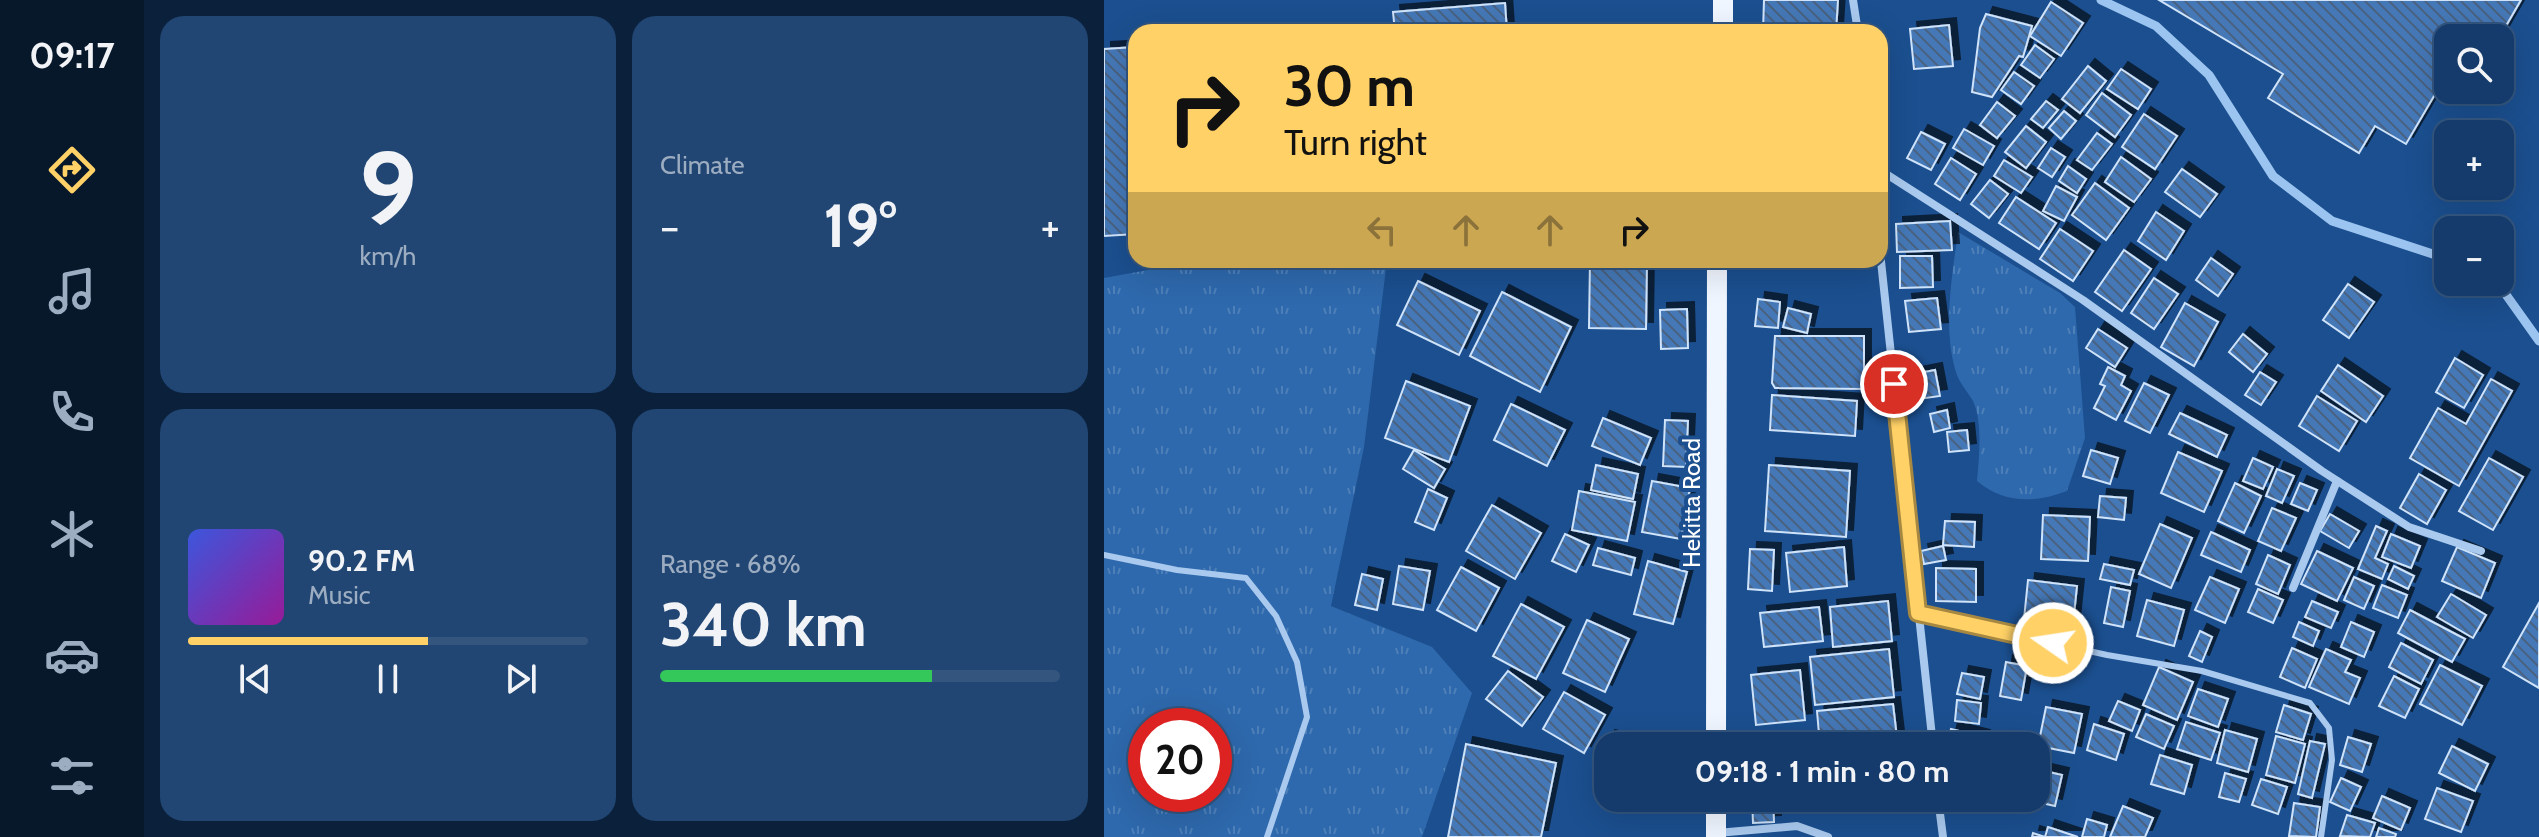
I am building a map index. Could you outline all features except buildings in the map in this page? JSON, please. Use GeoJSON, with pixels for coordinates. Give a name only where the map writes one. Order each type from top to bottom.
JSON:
{"type":"FeatureCollection","features":[{"type":"Feature","properties":{"kind":"main road"},"geometry":{"type":"LineString","coordinates":[[1723,0],[1723,24]]}},
{"type":"Feature","properties":{"kind":"main road","name":"Hekitta Road"},"geometry":{"type":"LineString","coordinates":[[1716,732],[1717,268]]}},
{"type":"Feature","properties":{"kind":"main road"},"geometry":{"type":"LineString","coordinates":[[1716,812],[1716,835]]}},
{"type":"Feature","properties":{"kind":"street"},"geometry":{"type":"LineString","coordinates":[[1853,0],[1857,24]]}},
{"type":"Feature","properties":{"kind":"street"},"geometry":{"type":"LineString","coordinates":[[1888,175],[2083,300],[2337,481],[2409,527],[2481,551]]}},
{"type":"Feature","properties":{"kind":"street"},"geometry":{"type":"LineString","coordinates":[[1882,268],[1931,732]]}},
{"type":"Feature","properties":{"kind":"street"},"geometry":{"type":"LineString","coordinates":[[2293,588],[2337,481]]}},
{"type":"Feature","properties":{"kind":"street"},"geometry":{"type":"LineString","coordinates":[[1940,812],[1943,837]]}},
{"type":"Feature","properties":{"kind":"street"},"geometry":{"type":"LineString","coordinates":[[1716,835],[1797,826],[1828,837]]}},
{"type":"Feature","properties":{"kind":"lane"},"geometry":{"type":"LineString","coordinates":[[1104,555],[1177,570],[1246,578],[1276,616],[1297,662],[1307,717],[1267,837]]}},
{"type":"Feature","properties":{"kind":"lane"},"geometry":{"type":"LineString","coordinates":[[1918,613],[2107,655],[2202,671],[2310,703],[2329,728],[2332,760],[2321,837]]}},
{"type":"Feature","properties":{"kind":"green space"},"geometry":{"type":"Polygon","coordinates":[[[1958,232],[2060,293],[2075,307],[2085,438],[2067,491],[2044,498],[2020,499],[1998,494],[1977,481],[1978,420],[1973,401],[1957,375],[1950,341],[1950,304],[1958,232]]]}},
{"type":"Feature","properties":{"kind":"green space"},"geometry":{"type":"Polygon","coordinates":[[[1159,268],[1386,268],[1364,447],[1331,606],[1432,647],[1472,693],[1422,837],[1104,837],[1104,278],[1159,268]]]}},
{"type":"Feature","properties":{"kind":"waterway"},"geometry":{"type":"LineString","coordinates":[[2101,0],[2156,26],[2209,75],[2273,176],[2332,221],[2434,254]]}},
{"type":"Feature","properties":{"kind":"waterway"},"geometry":{"type":"LineString","coordinates":[[2507,296],[2539,341]]}},
{"type":"Feature","properties":{"kind":"route"},"geometry":{"type":"LineString","coordinates":[[1894,384],[1918,613],[2053,643]]}}]}
